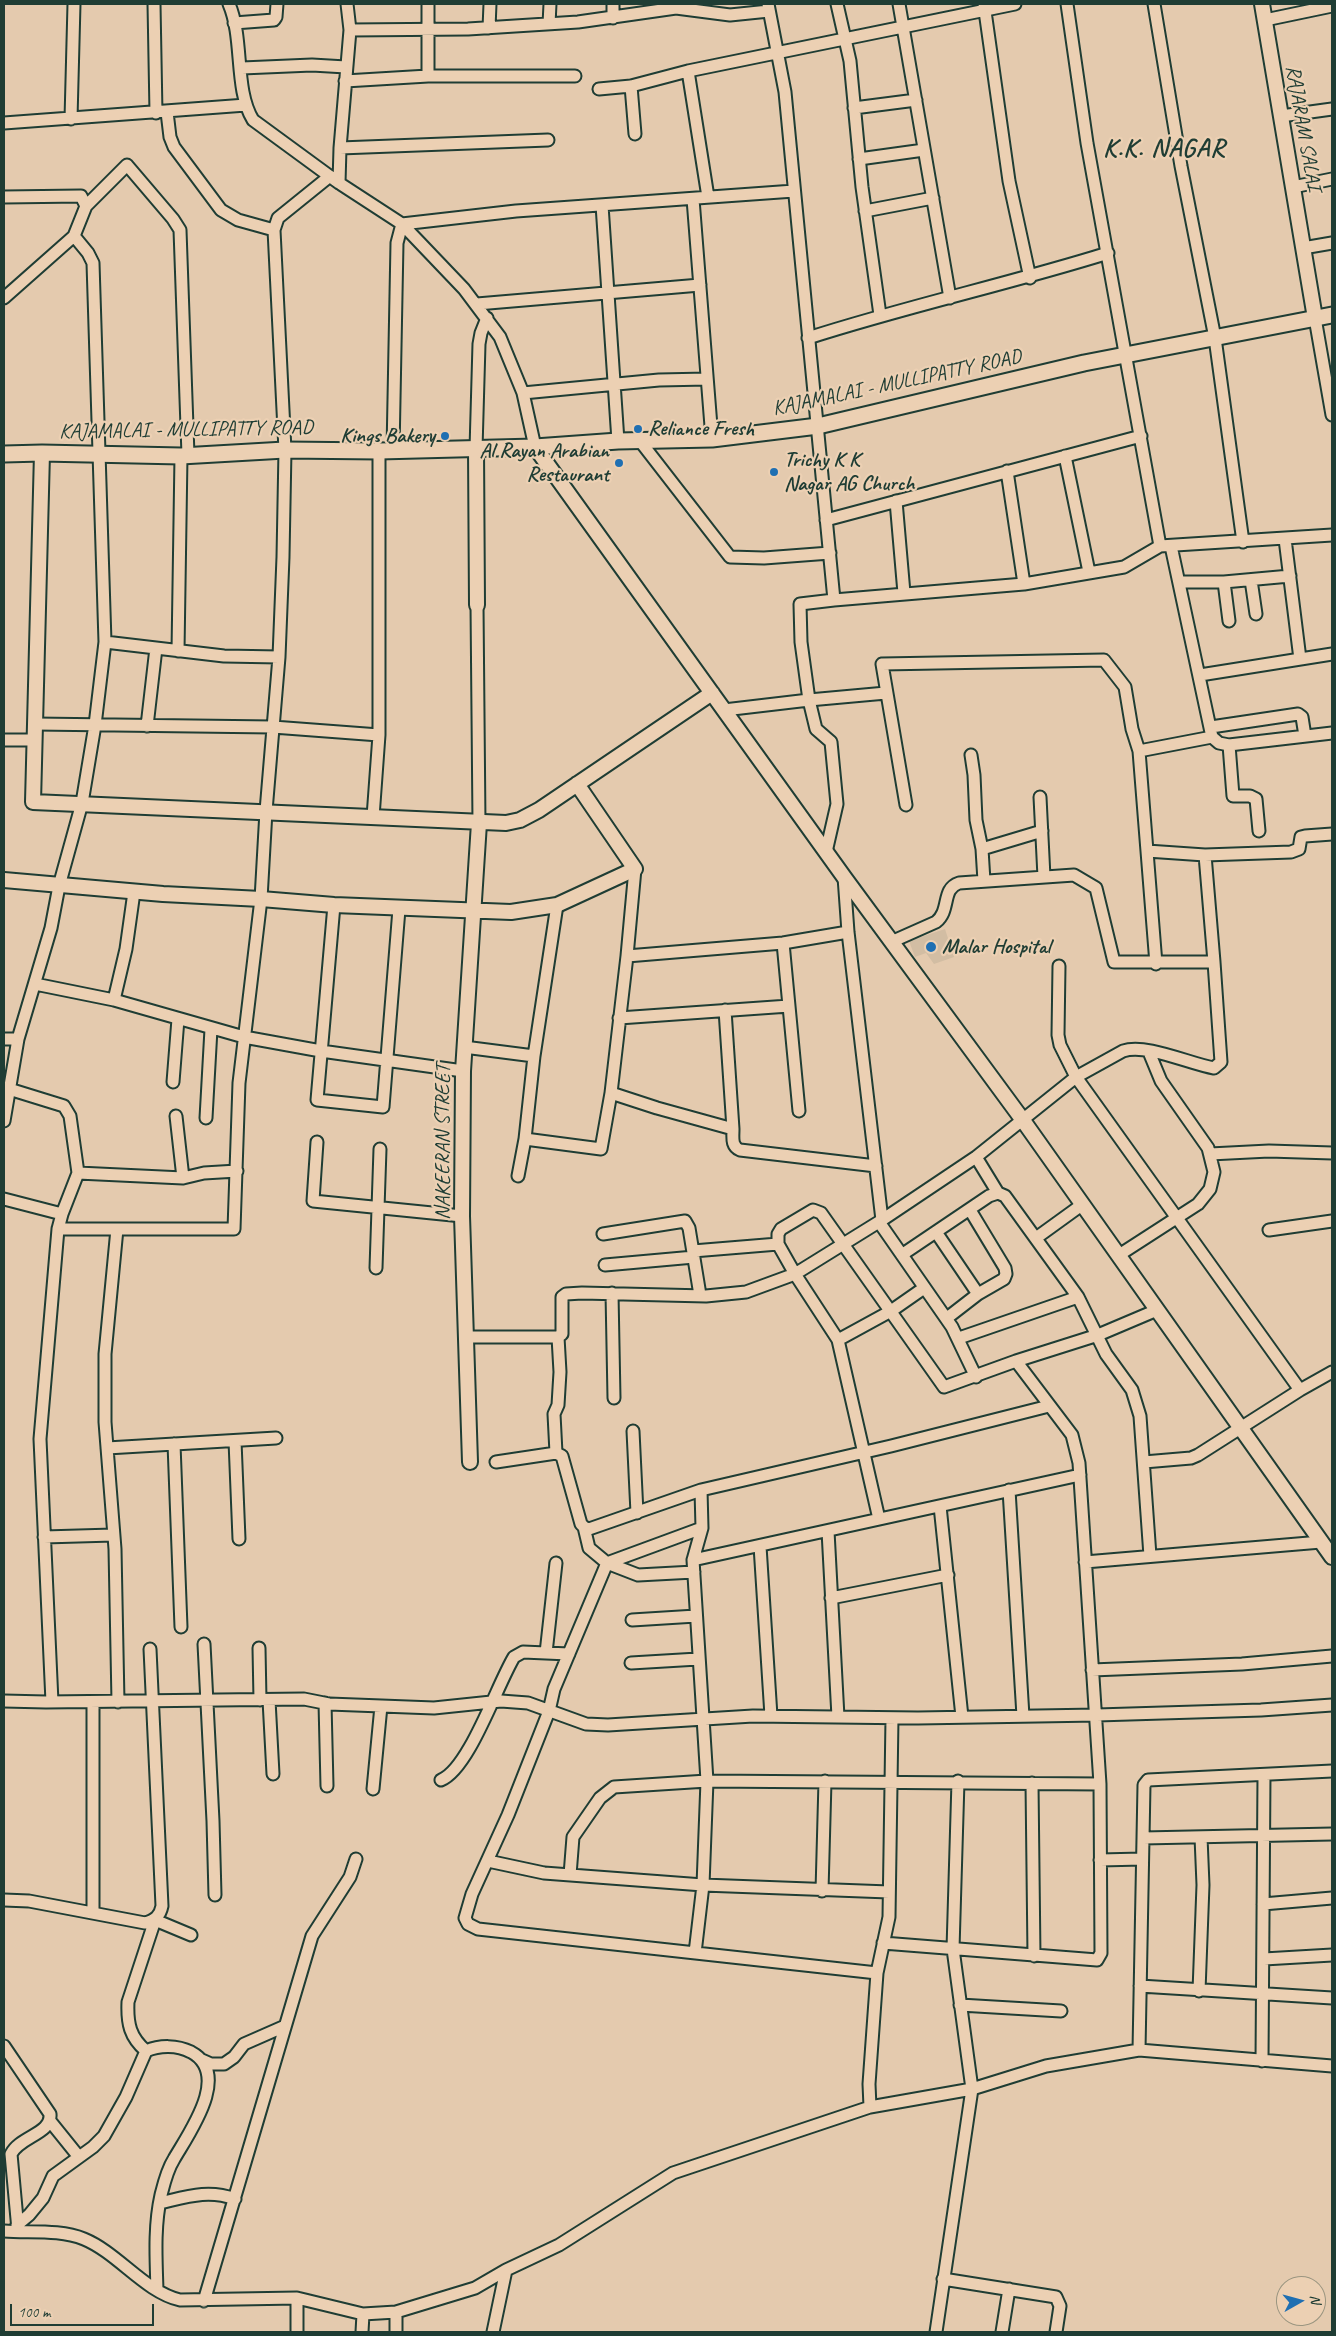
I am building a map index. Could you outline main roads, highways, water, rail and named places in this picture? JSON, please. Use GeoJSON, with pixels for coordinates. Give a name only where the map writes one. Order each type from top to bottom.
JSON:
{"type":"FeatureCollection","features":[{"type":"Feature","properties":{"kind":"main road","name":"KAJAMALAI - MULLIPATTY ROAD"},"geometry":{"type":"LineString","coordinates":[[4,454],[184,455],[285,450],[386,451],[712,439],[818,426],[1126,354],[1332,315]]}},
{"type":"Feature","properties":{"kind":"place","name":"Reliance Fresh"},"geometry":{"type":"Point","coordinates":[638,429]}},
{"type":"Feature","properties":{"kind":"place","name":"Kings Bakery"},"geometry":{"type":"Point","coordinates":[445,436]}},
{"type":"Feature","properties":{"kind":"place","name":"Al Rayan Arabian Restaurant"},"geometry":{"type":"Point","coordinates":[619,463]}},
{"type":"Feature","properties":{"kind":"place","name":"Trichy K K Nagar AG Church"},"geometry":{"type":"Point","coordinates":[774,472]}},
{"type":"Feature","properties":{"kind":"place","name":"Malar Hospital"},"geometry":{"type":"Point","coordinates":[931,947]}},
{"type":"Feature","properties":{"kind":"district","name":"K.K. NAGAR"},"geometry":{"type":"Point","coordinates":[1164,149]}}]}
